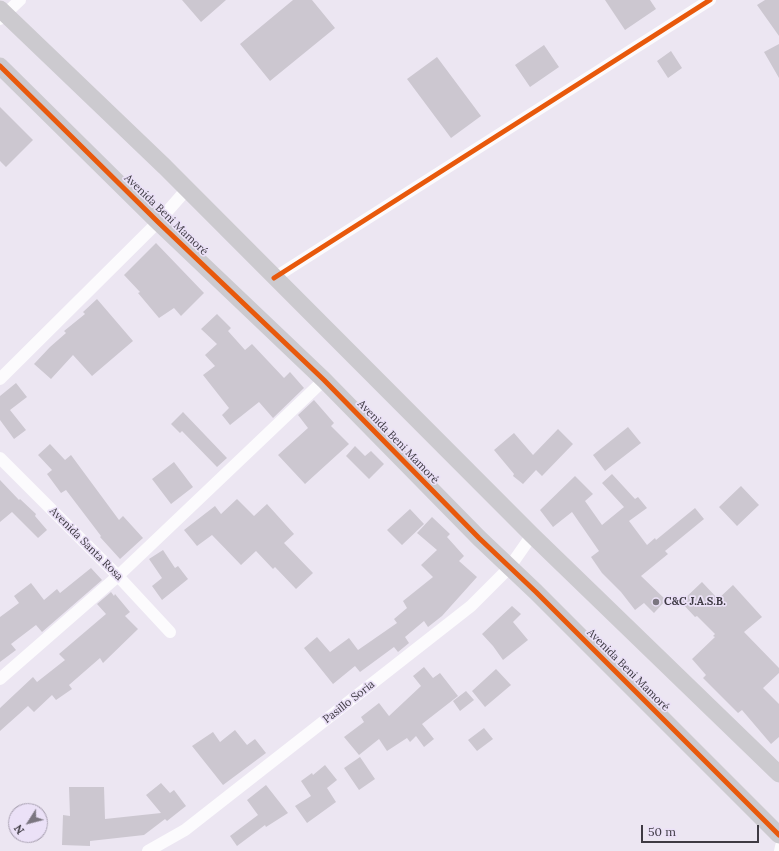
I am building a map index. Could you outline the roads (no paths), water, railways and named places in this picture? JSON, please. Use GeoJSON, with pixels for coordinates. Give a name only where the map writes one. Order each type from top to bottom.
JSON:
{"type":"FeatureCollection","features":[{"type":"Feature","properties":{"kind":"street"},"geometry":{"type":"LineString","coordinates":[[20,0],[2,14],[187,189],[274,278],[532,535],[779,774]]}},
{"type":"Feature","properties":{"kind":"street"},"geometry":{"type":"LineString","coordinates":[[274,278],[710,0]]}},
{"type":"Feature","properties":{"kind":"street","name":"Avenida Beni Mamoré"},"geometry":{"type":"LineString","coordinates":[[0,66],[158,222],[324,380],[509,568],[536,592],[779,835]]}},
{"type":"Feature","properties":{"kind":"street"},"geometry":{"type":"LineString","coordinates":[[0,379],[158,222],[187,189]]}},
{"type":"Feature","properties":{"kind":"street"},"geometry":{"type":"LineString","coordinates":[[0,679],[118,576],[324,380]]}},
{"type":"Feature","properties":{"kind":"street","name":"Avenida Santa Rosa"},"geometry":{"type":"LineString","coordinates":[[0,458],[118,576],[170,632]]}},
{"type":"Feature","properties":{"kind":"street","name":"Pasillo Soria"},"geometry":{"type":"LineString","coordinates":[[148,851],[186,830],[198,821],[471,606],[509,568],[532,535]]}},
{"type":"Feature","properties":{"kind":"lane"},"geometry":{"type":"LineString","coordinates":[[777,851],[779,842]]}},
{"type":"Feature","properties":{"kind":"place","name":"C&C J.A.S.B."},"geometry":{"type":"Point","coordinates":[656,602]}}]}
